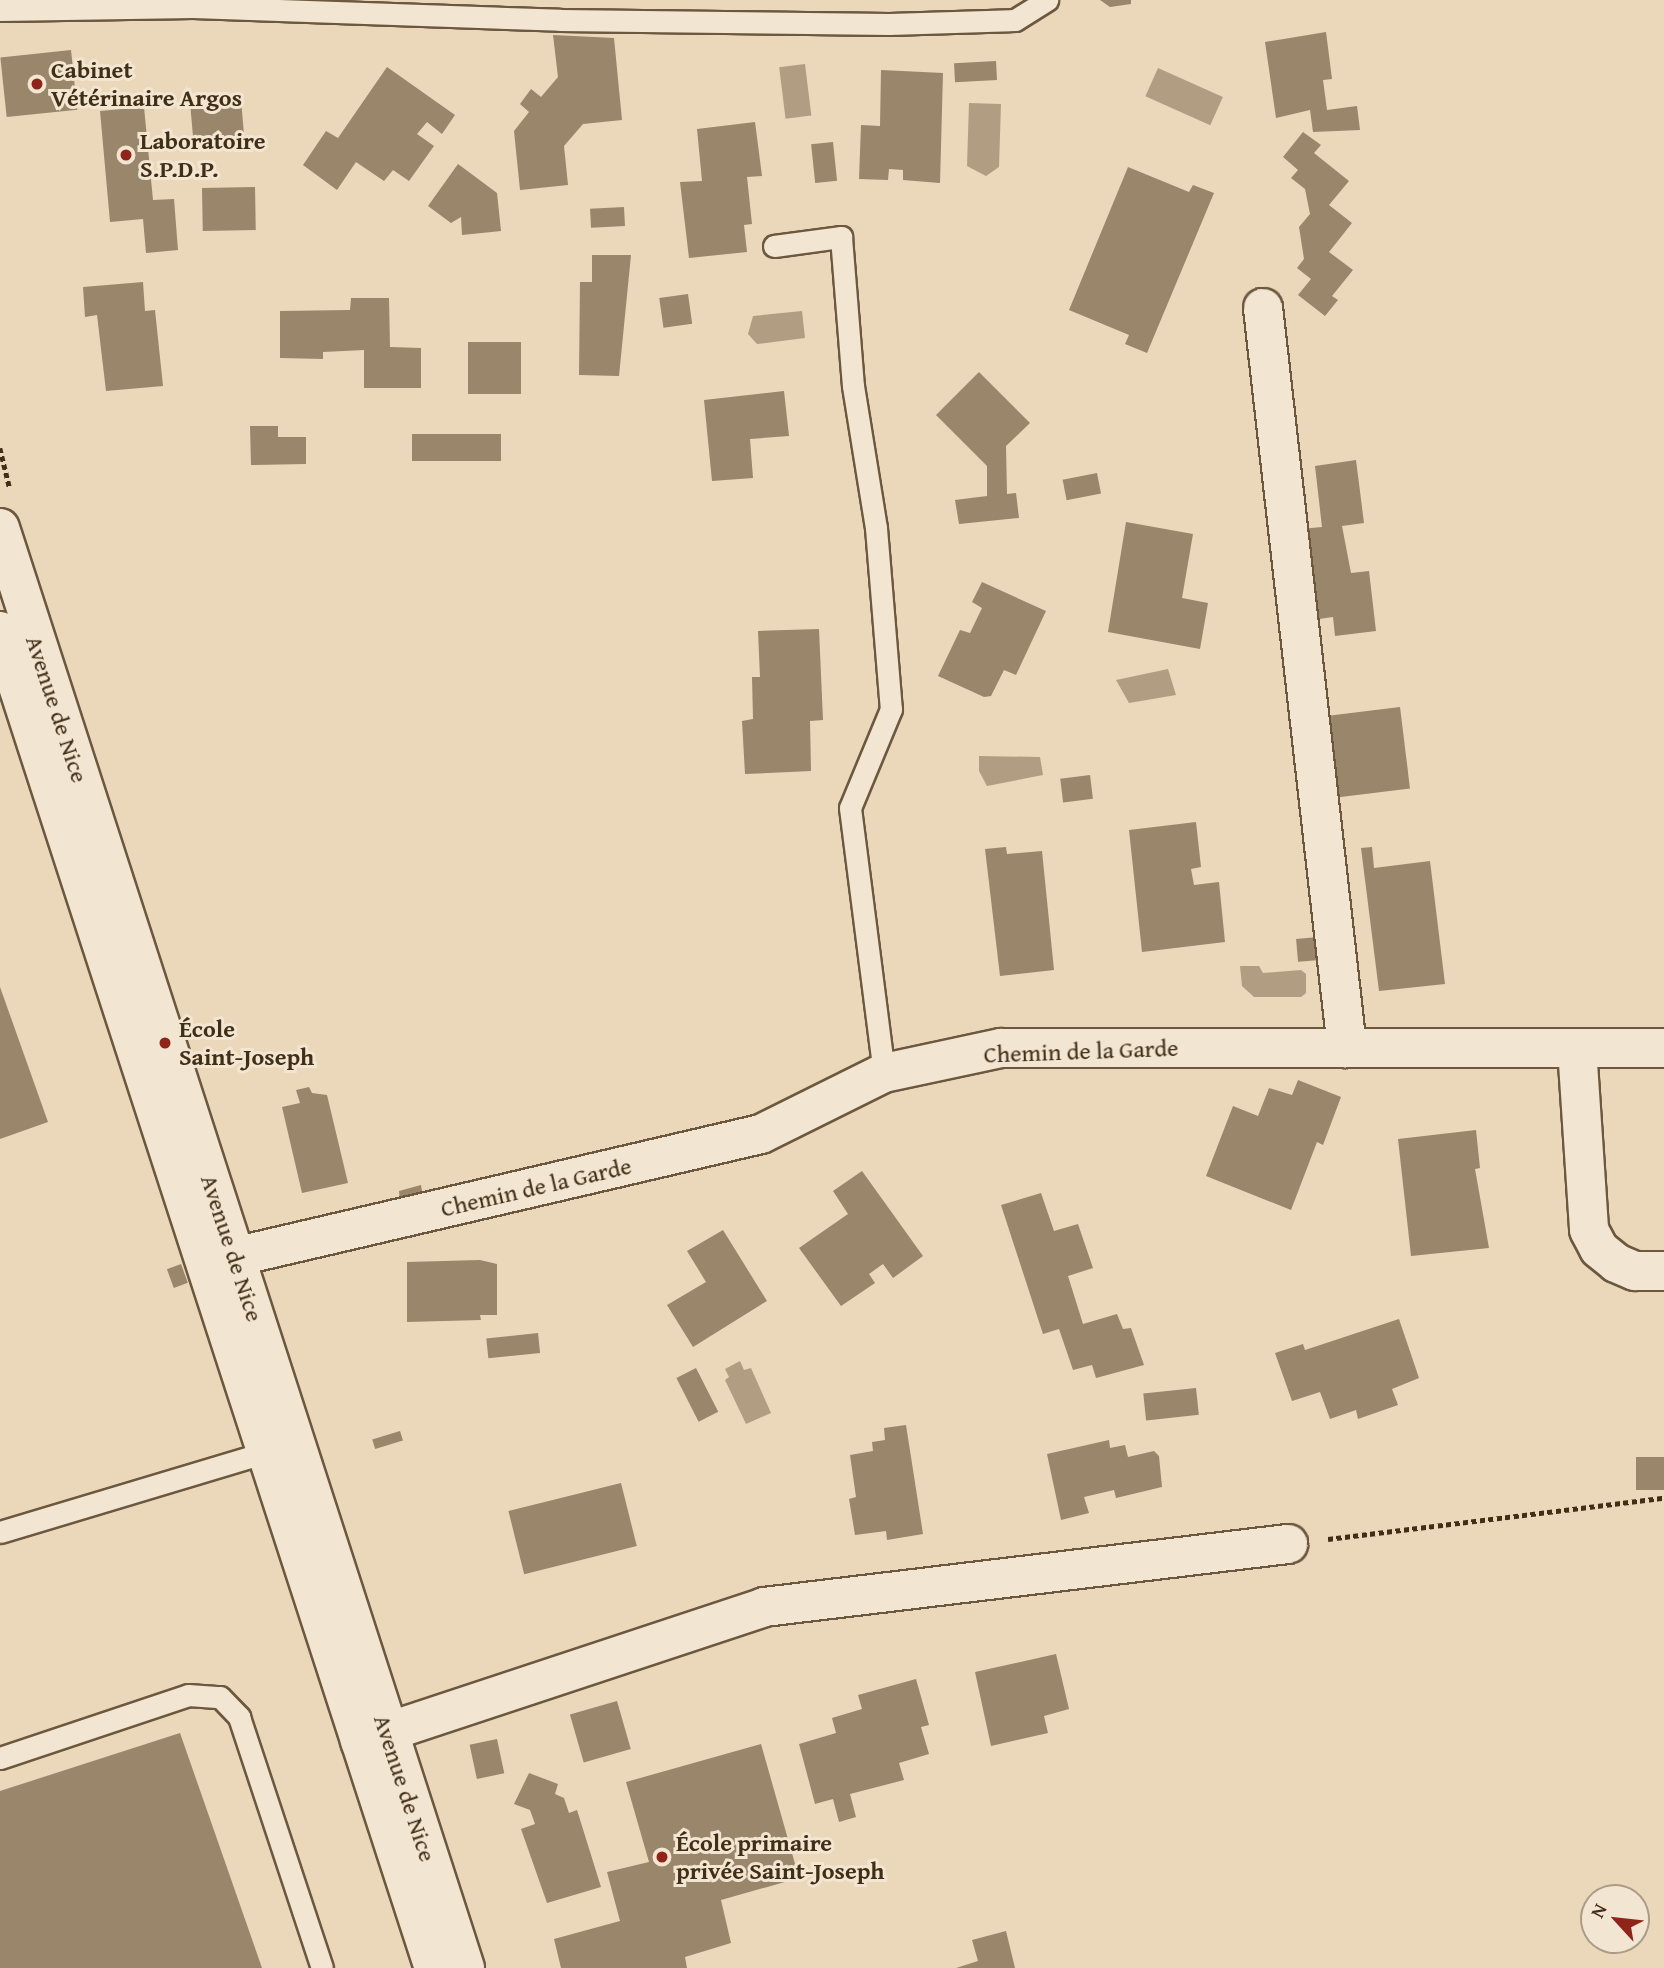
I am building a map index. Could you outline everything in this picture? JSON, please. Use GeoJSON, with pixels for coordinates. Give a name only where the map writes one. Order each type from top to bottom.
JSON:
{"type":"FeatureCollection","features":[{"type":"Feature","properties":{"kind":"street"},"geometry":{"type":"LineString","coordinates":[[1263,308],[1347,1048]]}},
{"type":"Feature","properties":{"kind":"street","name":"Avenue de Nice"},"geometry":{"type":"LineString","coordinates":[[0,528],[234,1257],[282,1448]]}},
{"type":"Feature","properties":{"kind":"street","name":"Avenue de Nice"},"geometry":{"type":"LineString","coordinates":[[0,631],[282,1448],[373,1737],[434,1968]]}},
{"type":"Feature","properties":{"kind":"street","name":"Chemin de la Garde"},"geometry":{"type":"LineString","coordinates":[[234,1257],[761,1134],[884,1073],[1001,1048],[1664,1048]]}},
{"type":"Feature","properties":{"kind":"street"},"geometry":{"type":"LineString","coordinates":[[1577,1048],[1589,1230],[1599,1249],[1616,1263],[1635,1271],[1664,1271]]}},
{"type":"Feature","properties":{"kind":"street"},"geometry":{"type":"LineString","coordinates":[[373,1737],[764,1607],[1288,1544]]}},
{"type":"Feature","properties":{"kind":"street","name":"Avenue de Nice"},"geometry":{"type":"LineString","coordinates":[[373,1737],[465,1968]]}},
{"type":"Feature","properties":{"kind":"lane"},"geometry":{"type":"LineString","coordinates":[[0,10],[193,7],[560,20],[889,24],[1015,20],[1047,0]]}},
{"type":"Feature","properties":{"kind":"lane"},"geometry":{"type":"LineString","coordinates":[[774,246],[841,237],[853,386],[876,528],[891,709],[850,808],[884,1073]]}},
{"type":"Feature","properties":{"kind":"lane"},"geometry":{"type":"LineString","coordinates":[[0,1532],[282,1448]]}},
{"type":"Feature","properties":{"kind":"lane"},"geometry":{"type":"LineString","coordinates":[[0,1758],[188,1695],[220,1697],[239,1717],[322,1968]]}},
{"type":"Feature","properties":{"kind":"path"},"geometry":{"type":"LineString","coordinates":[[1288,1544],[1664,1498]]}},
{"type":"Feature","properties":{"kind":"shaded area"},"geometry":{"type":"Polygon","coordinates":[[[805,64],[811,116],[786,119],[779,67],[805,64]]]}},
{"type":"Feature","properties":{"kind":"shaded area"},"geometry":{"type":"Polygon","coordinates":[[[1158,68],[1223,97],[1210,125],[1145,96],[1158,68]]]}},
{"type":"Feature","properties":{"kind":"shaded area"},"geometry":{"type":"Polygon","coordinates":[[[969,103],[1001,104],[999,167],[986,176],[967,166],[969,103]]]}},
{"type":"Feature","properties":{"kind":"shaded area"},"geometry":{"type":"Polygon","coordinates":[[[802,311],[805,338],[757,344],[748,334],[753,316],[802,311]]]}},
{"type":"Feature","properties":{"kind":"shaded area"},"geometry":{"type":"Polygon","coordinates":[[[1168,669],[1176,695],[1129,703],[1116,680],[1168,669]]]}},
{"type":"Feature","properties":{"kind":"shaded area"},"geometry":{"type":"Polygon","coordinates":[[[979,756],[1040,757],[1043,775],[987,786],[979,771],[979,756]]]}},
{"type":"Feature","properties":{"kind":"shaded area"},"geometry":{"type":"Polygon","coordinates":[[[1240,966],[1259,966],[1263,973],[1301,970],[1306,974],[1306,993],[1301,997],[1254,997],[1242,986],[1240,966]]]}},
{"type":"Feature","properties":{"kind":"shaded area"},"geometry":{"type":"Polygon","coordinates":[[[740,1361],[744,1370],[751,1368],[771,1413],[746,1424],[725,1380],[729,1377],[725,1369],[740,1361]]]}},
{"type":"Feature","properties":{"kind":"building"},"geometry":{"type":"Polygon","coordinates":[[[1100,0],[1131,0],[1131,4],[1110,7],[1100,0]]]}},
{"type":"Feature","properties":{"kind":"building"},"geometry":{"type":"Polygon","coordinates":[[[1326,32],[1332,79],[1323,80],[1327,110],[1357,106],[1360,130],[1313,132],[1310,110],[1276,118],[1265,42],[1326,32]]]}},
{"type":"Feature","properties":{"kind":"building"},"geometry":{"type":"Polygon","coordinates":[[[553,35],[614,38],[622,120],[583,124],[564,146],[568,185],[520,190],[514,131],[529,112],[520,104],[531,89],[541,97],[558,77],[553,35]]]}},
{"type":"Feature","properties":{"kind":"building","name":"Cabinet Vétérinaire Argos"},"geometry":{"type":"Polygon","coordinates":[[[71,50],[77,110],[7,117],[0,57],[71,50]]]}},
{"type":"Feature","properties":{"kind":"building"},"geometry":{"type":"Polygon","coordinates":[[[996,61],[997,80],[955,82],[954,63],[996,61]]]}},
{"type":"Feature","properties":{"kind":"building"},"geometry":{"type":"Polygon","coordinates":[[[387,67],[455,115],[442,134],[427,122],[417,134],[434,146],[409,181],[393,170],[384,181],[356,162],[337,190],[303,165],[326,131],[338,138],[387,67]]]}},
{"type":"Feature","properties":{"kind":"building"},"geometry":{"type":"Polygon","coordinates":[[[881,70],[943,73],[940,183],[903,180],[903,170],[889,169],[888,180],[859,179],[861,125],[880,126],[881,70]]]}},
{"type":"Feature","properties":{"kind":"building"},"geometry":{"type":"Polygon","coordinates":[[[241,100],[245,142],[194,146],[190,104],[241,100]]]}},
{"type":"Feature","properties":{"kind":"building","name":"Laboratoire S.P.D.P."},"geometry":{"type":"Polygon","coordinates":[[[144,107],[153,200],[174,199],[178,250],[146,253],[143,219],[110,222],[100,111],[144,107]]]}},
{"type":"Feature","properties":{"kind":"building"},"geometry":{"type":"Polygon","coordinates":[[[755,122],[762,176],[747,177],[752,224],[744,225],[747,252],[689,258],[680,182],[702,181],[697,129],[755,122]]]}},
{"type":"Feature","properties":{"kind":"building"},"geometry":{"type":"Polygon","coordinates":[[[1303,132],[1321,145],[1314,153],[1349,181],[1329,205],[1352,223],[1329,252],[1353,270],[1332,296],[1338,300],[1325,316],[1298,295],[1311,279],[1297,268],[1304,259],[1299,227],[1310,214],[1305,189],[1291,178],[1298,170],[1283,157],[1303,132]]]}},
{"type":"Feature","properties":{"kind":"building"},"geometry":{"type":"Polygon","coordinates":[[[833,142],[837,181],[815,183],[811,144],[833,142]]]}},
{"type":"Feature","properties":{"kind":"building"},"geometry":{"type":"Polygon","coordinates":[[[458,164],[497,193],[501,231],[462,235],[461,217],[451,223],[428,206],[458,164]]]}},
{"type":"Feature","properties":{"kind":"building"},"geometry":{"type":"Polygon","coordinates":[[[1128,167],[1189,192],[1193,185],[1214,193],[1147,353],[1125,344],[1129,335],[1069,310],[1128,167]]]}},
{"type":"Feature","properties":{"kind":"building"},"geometry":{"type":"Polygon","coordinates":[[[255,187],[256,230],[203,231],[202,188],[255,187]]]}},
{"type":"Feature","properties":{"kind":"building"},"geometry":{"type":"Polygon","coordinates":[[[624,207],[625,226],[591,228],[590,209],[624,207]]]}},
{"type":"Feature","properties":{"kind":"building"},"geometry":{"type":"Polygon","coordinates":[[[592,255],[631,255],[619,376],[579,375],[580,282],[592,282],[592,255]]]}},
{"type":"Feature","properties":{"kind":"building"},"geometry":{"type":"Polygon","coordinates":[[[143,282],[145,311],[155,310],[163,386],[106,391],[97,315],[85,317],[83,287],[143,282]]]}},
{"type":"Feature","properties":{"kind":"building"},"geometry":{"type":"Polygon","coordinates":[[[688,294],[692,324],[663,328],[659,298],[688,294]]]}},
{"type":"Feature","properties":{"kind":"building"},"geometry":{"type":"Polygon","coordinates":[[[351,298],[389,298],[390,347],[421,348],[421,388],[364,388],[364,350],[323,352],[323,359],[280,358],[280,311],[350,310],[351,298]]]}},
{"type":"Feature","properties":{"kind":"building"},"geometry":{"type":"Polygon","coordinates":[[[468,342],[521,342],[521,394],[468,394],[468,342]]]}},
{"type":"Feature","properties":{"kind":"building"},"geometry":{"type":"Polygon","coordinates":[[[979,372],[1030,423],[1006,446],[1007,494],[1016,493],[1019,518],[959,524],[955,500],[987,496],[987,466],[936,415],[979,372]]]}},
{"type":"Feature","properties":{"kind":"building"},"geometry":{"type":"Polygon","coordinates":[[[784,391],[789,436],[750,439],[753,478],[712,481],[704,400],[784,391]]]}},
{"type":"Feature","properties":{"kind":"building"},"geometry":{"type":"Polygon","coordinates":[[[250,426],[278,426],[278,437],[306,437],[306,464],[251,465],[250,426]]]}},
{"type":"Feature","properties":{"kind":"building"},"geometry":{"type":"Polygon","coordinates":[[[412,434],[501,434],[501,461],[412,461],[412,434]]]}},
{"type":"Feature","properties":{"kind":"building"},"geometry":{"type":"Polygon","coordinates":[[[1356,460],[1364,523],[1342,526],[1351,573],[1369,571],[1376,631],[1335,636],[1333,617],[1312,620],[1301,529],[1322,527],[1315,466],[1356,460]]]}},
{"type":"Feature","properties":{"kind":"building"},"geometry":{"type":"Polygon","coordinates":[[[1097,473],[1101,494],[1067,500],[1063,480],[1097,473]]]}},
{"type":"Feature","properties":{"kind":"building"},"geometry":{"type":"Polygon","coordinates":[[[1126,522],[1193,534],[1182,598],[1208,603],[1200,649],[1108,632],[1126,522]]]}},
{"type":"Feature","properties":{"kind":"building"},"geometry":{"type":"Polygon","coordinates":[[[982,582],[1046,611],[1016,675],[1004,670],[991,696],[984,697],[938,676],[960,630],[970,633],[982,608],[972,602],[982,582]]]}},
{"type":"Feature","properties":{"kind":"building"},"geometry":{"type":"Polygon","coordinates":[[[819,629],[823,720],[810,721],[811,771],[745,774],[742,721],[753,719],[752,677],[760,677],[758,631],[819,629]]]}},
{"type":"Feature","properties":{"kind":"building"},"geometry":{"type":"Polygon","coordinates":[[[1400,707],[1410,788],[1339,797],[1329,716],[1400,707]]]}},
{"type":"Feature","properties":{"kind":"building"},"geometry":{"type":"Polygon","coordinates":[[[1090,775],[1093,799],[1063,802],[1060,779],[1090,775]]]}},
{"type":"Feature","properties":{"kind":"building"},"geometry":{"type":"Polygon","coordinates":[[[1196,822],[1201,867],[1191,869],[1194,885],[1219,882],[1225,942],[1142,952],[1129,830],[1196,822]]]}},
{"type":"Feature","properties":{"kind":"building"},"geometry":{"type":"Polygon","coordinates":[[[1006,847],[1007,854],[1042,851],[1054,970],[1000,976],[985,849],[1006,847]]]}},
{"type":"Feature","properties":{"kind":"building"},"geometry":{"type":"Polygon","coordinates":[[[1372,847],[1374,868],[1430,861],[1445,984],[1379,991],[1361,848],[1372,847]]]}},
{"type":"Feature","properties":{"kind":"building"},"geometry":{"type":"Polygon","coordinates":[[[1318,937],[1320,960],[1298,962],[1296,939],[1318,937]]]}},
{"type":"Feature","properties":{"kind":"building"},"geometry":{"type":"Polygon","coordinates":[[[0,987],[48,1122],[0,1139],[0,987]]]}},
{"type":"Feature","properties":{"kind":"building"},"geometry":{"type":"Polygon","coordinates":[[[1298,1080],[1341,1097],[1323,1145],[1317,1142],[1291,1210],[1206,1176],[1233,1106],[1258,1116],[1269,1088],[1292,1095],[1298,1080]]]}},
{"type":"Feature","properties":{"kind":"building"},"geometry":{"type":"Polygon","coordinates":[[[309,1087],[312,1093],[327,1095],[348,1183],[302,1193],[282,1107],[300,1103],[296,1090],[309,1087]]]}},
{"type":"Feature","properties":{"kind":"building"},"geometry":{"type":"Polygon","coordinates":[[[1476,1130],[1480,1168],[1475,1169],[1489,1248],[1411,1256],[1398,1139],[1476,1130]]]}},
{"type":"Feature","properties":{"kind":"building"},"geometry":{"type":"Polygon","coordinates":[[[862,1171],[923,1256],[893,1278],[883,1264],[869,1274],[875,1283],[841,1306],[799,1248],[848,1214],[833,1191],[862,1171]]]}},
{"type":"Feature","properties":{"kind":"building"},"geometry":{"type":"Polygon","coordinates":[[[421,1185],[423,1197],[400,1202],[399,1191],[421,1185]]]}},
{"type":"Feature","properties":{"kind":"building"},"geometry":{"type":"Polygon","coordinates":[[[1041,1193],[1054,1231],[1078,1224],[1093,1268],[1068,1276],[1083,1324],[1117,1314],[1123,1329],[1131,1328],[1144,1365],[1096,1378],[1092,1365],[1073,1370],[1059,1329],[1043,1334],[1001,1205],[1041,1193]]]}},
{"type":"Feature","properties":{"kind":"building"},"geometry":{"type":"Polygon","coordinates":[[[723,1230],[767,1301],[693,1347],[667,1305],[706,1282],[687,1251],[723,1230]]]}},
{"type":"Feature","properties":{"kind":"building"},"geometry":{"type":"Polygon","coordinates":[[[480,1260],[497,1264],[497,1315],[480,1315],[481,1320],[407,1322],[407,1262],[480,1260]]]}},
{"type":"Feature","properties":{"kind":"building"},"geometry":{"type":"Polygon","coordinates":[[[181,1264],[188,1283],[174,1288],[167,1269],[181,1264]]]}},
{"type":"Feature","properties":{"kind":"building"},"geometry":{"type":"Polygon","coordinates":[[[1399,1319],[1419,1378],[1392,1389],[1398,1405],[1358,1419],[1356,1410],[1330,1419],[1320,1392],[1292,1401],[1275,1353],[1303,1344],[1305,1350],[1399,1319]]]}},
{"type":"Feature","properties":{"kind":"building"},"geometry":{"type":"Polygon","coordinates":[[[538,1333],[540,1353],[488,1358],[486,1338],[538,1333]]]}},
{"type":"Feature","properties":{"kind":"building"},"geometry":{"type":"Polygon","coordinates":[[[696,1368],[718,1412],[699,1422],[676,1378],[696,1368]]]}},
{"type":"Feature","properties":{"kind":"building"},"geometry":{"type":"Polygon","coordinates":[[[1196,1388],[1199,1415],[1146,1420],[1143,1394],[1196,1388]]]}},
{"type":"Feature","properties":{"kind":"building"},"geometry":{"type":"Polygon","coordinates":[[[906,1425],[923,1534],[887,1540],[886,1531],[855,1535],[849,1499],[856,1497],[850,1455],[873,1451],[872,1442],[885,1440],[884,1428],[906,1425]]]}},
{"type":"Feature","properties":{"kind":"building"},"geometry":{"type":"Polygon","coordinates":[[[400,1431],[403,1441],[375,1449],[372,1439],[400,1431]]]}},
{"type":"Feature","properties":{"kind":"building"},"geometry":{"type":"Polygon","coordinates":[[[1109,1440],[1110,1448],[1125,1445],[1128,1457],[1154,1451],[1159,1456],[1162,1487],[1116,1498],[1114,1490],[1084,1497],[1089,1513],[1061,1520],[1047,1454],[1109,1440]]]}},
{"type":"Feature","properties":{"kind":"building"},"geometry":{"type":"Polygon","coordinates":[[[1636,1457],[1664,1457],[1664,1490],[1636,1490],[1636,1457]]]}},
{"type":"Feature","properties":{"kind":"building"},"geometry":{"type":"Polygon","coordinates":[[[621,1483],[637,1546],[524,1574],[508,1511],[621,1483]]]}},
{"type":"Feature","properties":{"kind":"building"},"geometry":{"type":"Polygon","coordinates":[[[1056,1654],[1069,1709],[1044,1716],[1048,1733],[991,1746],[975,1672],[1056,1654]]]}},
{"type":"Feature","properties":{"kind":"building"},"geometry":{"type":"Polygon","coordinates":[[[916,1679],[929,1725],[921,1727],[929,1754],[899,1763],[904,1780],[850,1794],[856,1817],[839,1822],[833,1799],[815,1804],[799,1744],[836,1733],[832,1718],[862,1709],[858,1695],[916,1679]]]}},
{"type":"Feature","properties":{"kind":"building"},"geometry":{"type":"Polygon","coordinates":[[[617,1701],[631,1749],[584,1763],[570,1715],[617,1701]]]}},
{"type":"Feature","properties":{"kind":"building"},"geometry":{"type":"Polygon","coordinates":[[[180,1733],[262,1968],[0,1968],[0,1791],[180,1733]]]}},
{"type":"Feature","properties":{"kind":"building"},"geometry":{"type":"Polygon","coordinates":[[[497,1739],[504,1773],[477,1779],[470,1745],[497,1739]]]}},
{"type":"Feature","properties":{"kind":"building"},"geometry":{"type":"Polygon","coordinates":[[[761,1744],[799,1878],[721,1900],[731,1943],[685,1957],[687,1968],[561,1968],[554,1939],[620,1921],[607,1872],[649,1862],[626,1782],[761,1744]]]}},
{"type":"Feature","properties":{"kind":"building"},"geometry":{"type":"Polygon","coordinates":[[[529,1773],[558,1784],[555,1794],[564,1798],[569,1813],[577,1810],[601,1887],[547,1903],[521,1829],[535,1824],[530,1810],[514,1804],[529,1773]]]}},
{"type":"Feature","properties":{"kind":"building"},"geometry":{"type":"Polygon","coordinates":[[[1006,1931],[1015,1968],[956,1968],[978,1961],[972,1940],[1006,1931]]]}},
{"type":"Feature","properties":{"kind":"place","name":"Cabinet Vétérinaire Argos"},"geometry":{"type":"Point","coordinates":[37,84]}},
{"type":"Feature","properties":{"kind":"place","name":"Laboratoire S.P.D.P."},"geometry":{"type":"Point","coordinates":[126,155]}},
{"type":"Feature","properties":{"kind":"place","name":"École Saint-Joseph"},"geometry":{"type":"Point","coordinates":[165,1043]}},
{"type":"Feature","properties":{"kind":"place","name":"École primaire privée Saint-Joseph"},"geometry":{"type":"Point","coordinates":[662,1857]}}]}
